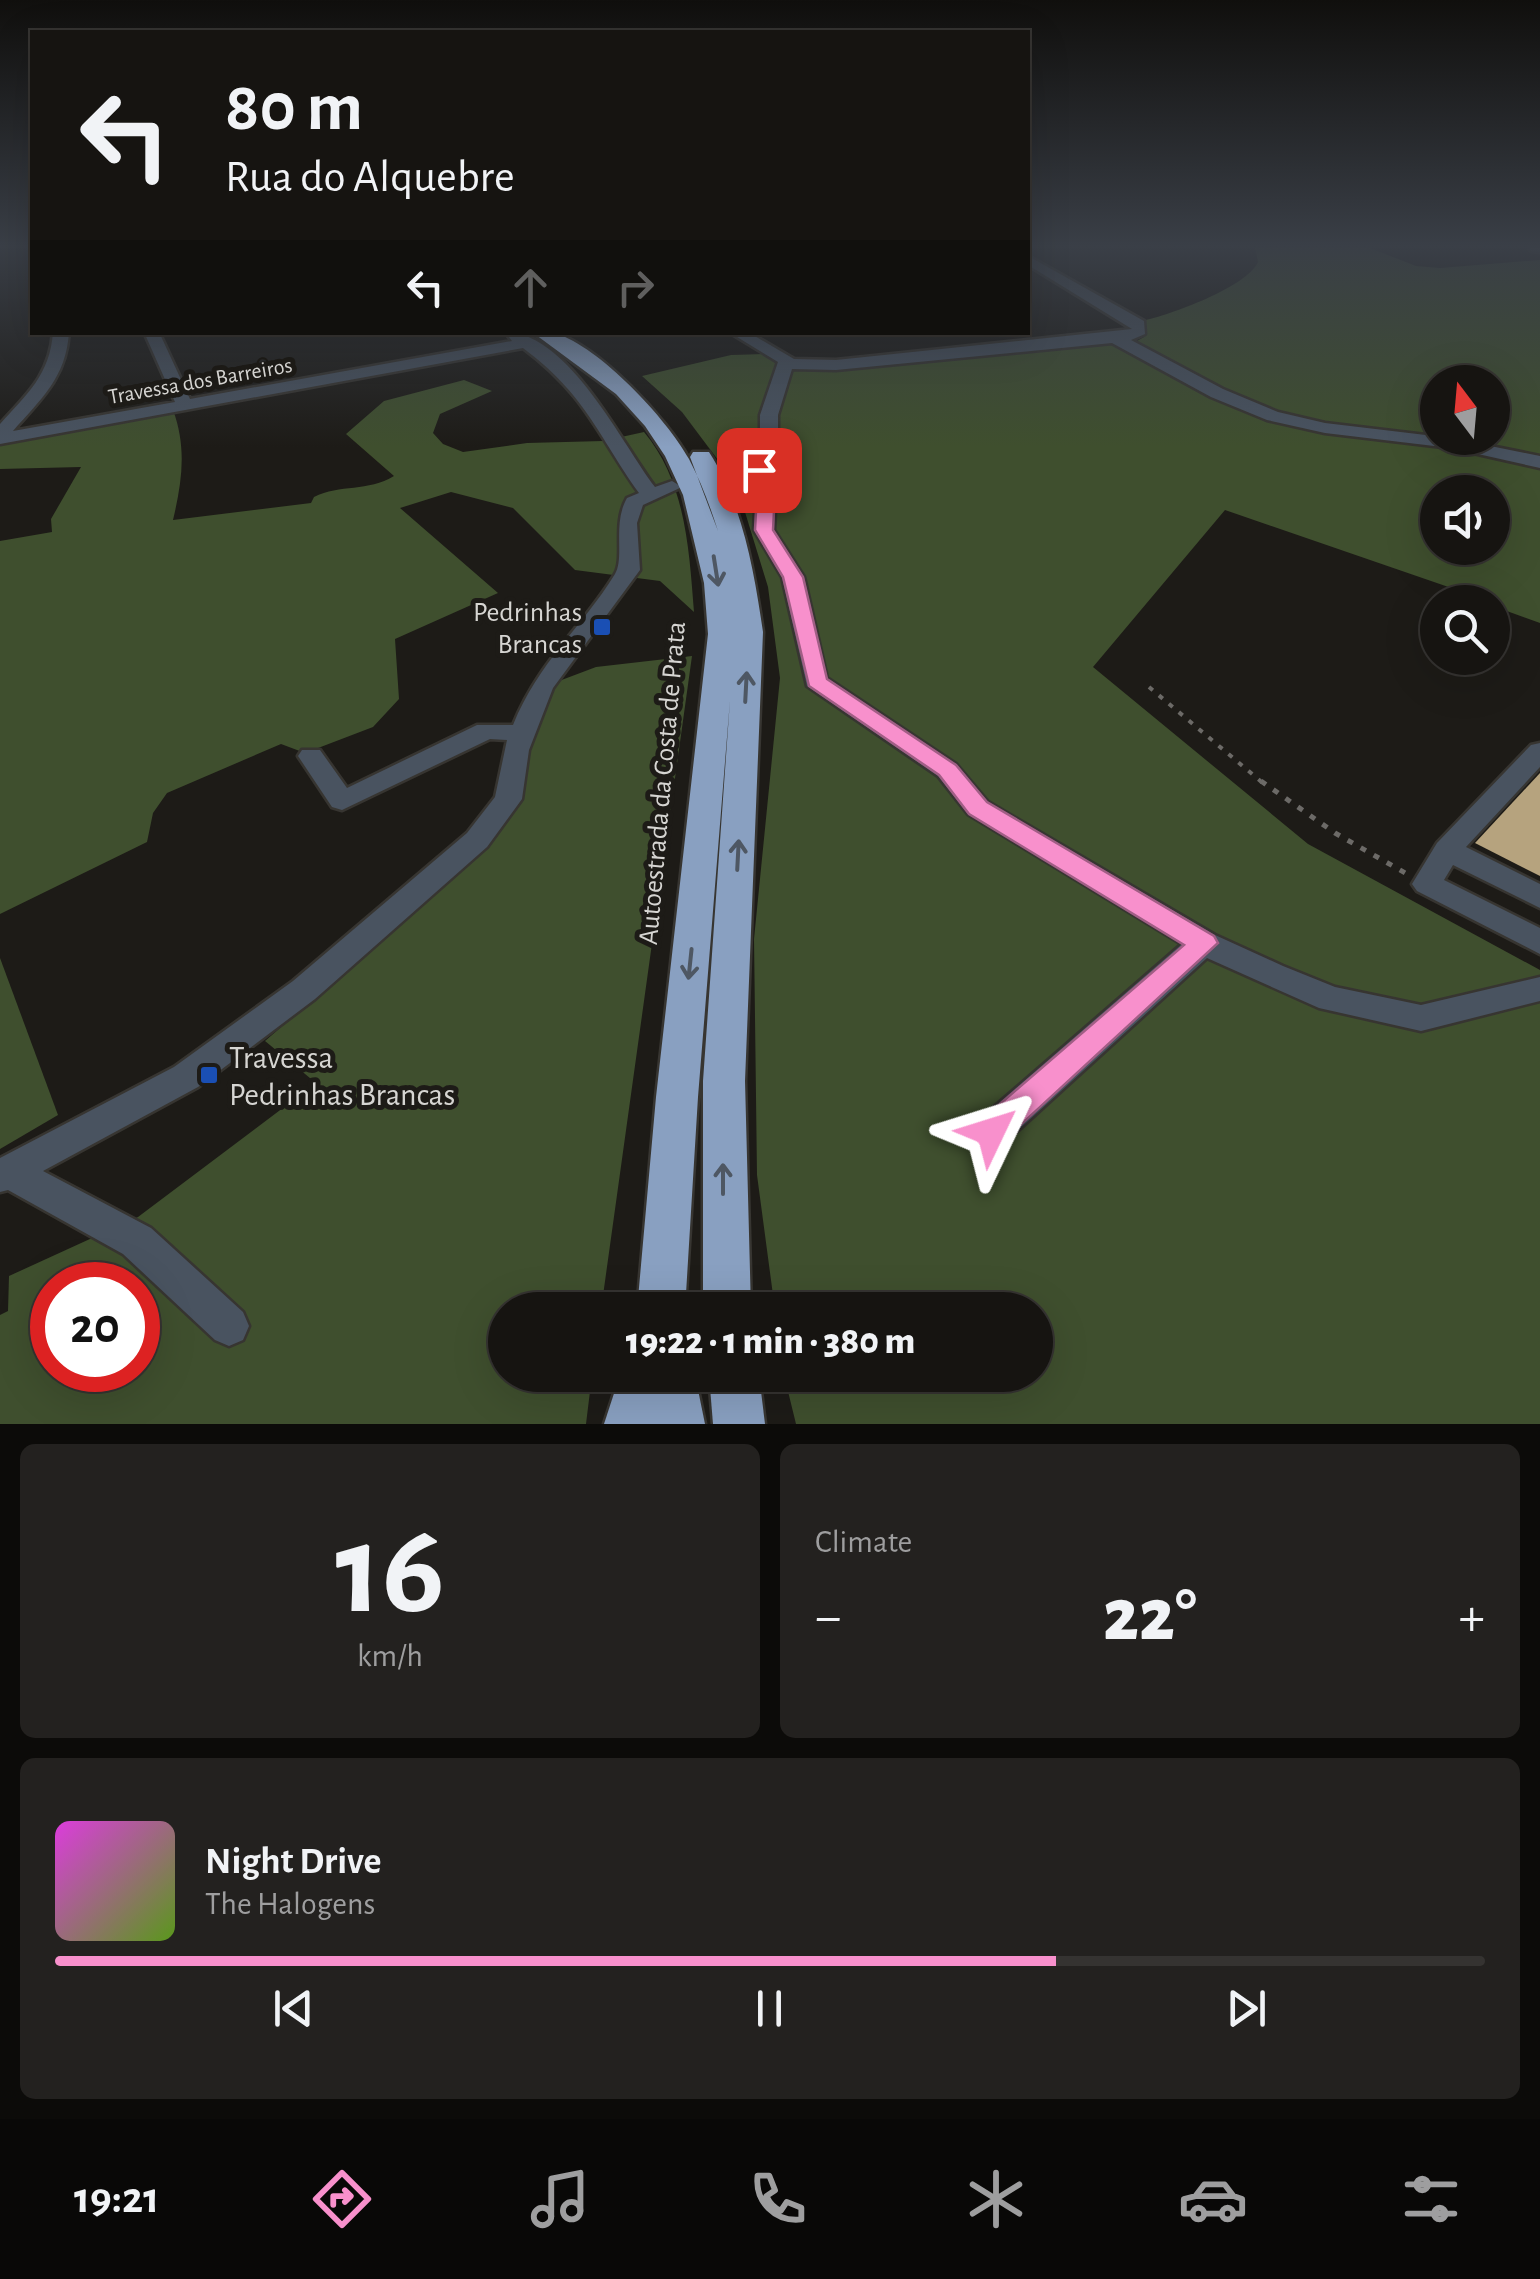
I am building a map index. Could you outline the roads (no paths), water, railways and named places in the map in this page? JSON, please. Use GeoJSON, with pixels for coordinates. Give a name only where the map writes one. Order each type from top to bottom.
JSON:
{"type":"FeatureCollection","features":[{"type":"Feature","properties":{"kind":"highway"},"geometry":{"type":"LineString","coordinates":[[568,335],[628,375],[698,450],[726,506],[742,570],[749,632],[724,1081],[726,1292]]}},
{"type":"Feature","properties":{"kind":"highway","name":"Autoestrada da Costa de Prata"},"geometry":{"type":"LineString","coordinates":[[534,338],[610,378],[660,431],[677,454],[703,508],[718,573],[722,634],[677,1097],[662,1292]]}},
{"type":"Feature","properties":{"kind":"highway"},"geometry":{"type":"LineString","coordinates":[[630,1424],[639,1392]]}},
{"type":"Feature","properties":{"kind":"highway"},"geometry":{"type":"LineString","coordinates":[[673,1392],[679,1424]]}},
{"type":"Feature","properties":{"kind":"highway"},"geometry":{"type":"LineString","coordinates":[[736,1392],[740,1424]]}},
{"type":"Feature","properties":{"kind":"street"},"geometry":{"type":"LineString","coordinates":[[785,364],[836,366],[1116,338],[1140,330],[1139,324],[1122,314]]}},
{"type":"Feature","properties":{"kind":"street"},"geometry":{"type":"LineString","coordinates":[[0,437],[52,378],[60,363],[61,335]]}},
{"type":"Feature","properties":{"kind":"street"},"geometry":{"type":"LineString","coordinates":[[152,335],[185,406]]}},
{"type":"Feature","properties":{"kind":"street"},"geometry":{"type":"LineString","coordinates":[[742,335],[786,360],[770,415],[769,456],[746,474],[768,474],[774,494],[765,511],[764,530],[793,577],[816,682],[947,770],[978,808],[1204,943],[1330,999],[1421,1018],[1540,988]]}},
{"type":"Feature","properties":{"kind":"street"},"geometry":{"type":"LineString","coordinates":[[4,1174],[186,1076],[304,990],[478,840],[508,799],[522,733],[541,688],[629,570],[627,522],[634,502],[661,490],[635,477],[615,437],[575,380],[534,338]]}},
{"type":"Feature","properties":{"kind":"street","name":"Travessa dos Barreiros"},"geometry":{"type":"LineString","coordinates":[[0,437],[185,406],[534,338]]}},
{"type":"Feature","properties":{"kind":"street"},"geometry":{"type":"LineString","coordinates":[[1116,338],[1217,393],[1273,416],[1325,428],[1451,443],[1540,462]]}},
{"type":"Feature","properties":{"kind":"street"},"geometry":{"type":"LineString","coordinates":[[311,756],[342,800],[486,732],[522,733]]}},
{"type":"Feature","properties":{"kind":"street"},"geometry":{"type":"LineString","coordinates":[[1540,751],[1447,850],[1427,884],[1540,942]]}},
{"type":"Feature","properties":{"kind":"street"},"geometry":{"type":"LineString","coordinates":[[1447,850],[1540,897]]}},
{"type":"Feature","properties":{"kind":"street"},"geometry":{"type":"LineString","coordinates":[[991,1132],[1204,943]]}},
{"type":"Feature","properties":{"kind":"street"},"geometry":{"type":"LineString","coordinates":[[4,1174],[137,1241],[229,1326]]}},
{"type":"Feature","properties":{"kind":"place","name":"Pedrinhas Brancas"},"geometry":{"type":"Point","coordinates":[602,627]}},
{"type":"Feature","properties":{"kind":"place","name":"Travessa Pedrinhas Brancas"},"geometry":{"type":"Point","coordinates":[209,1075]}}]}
